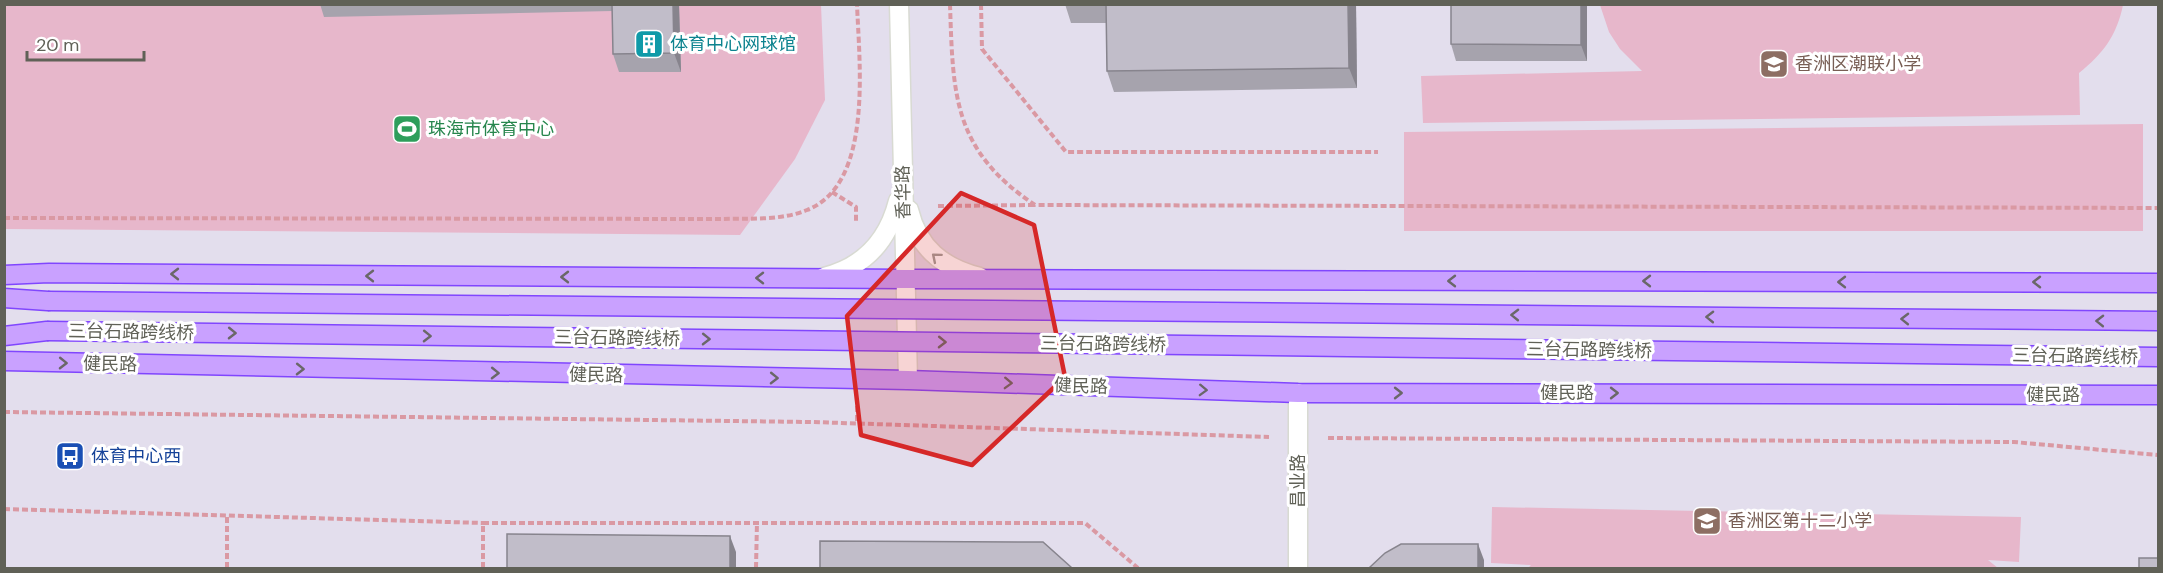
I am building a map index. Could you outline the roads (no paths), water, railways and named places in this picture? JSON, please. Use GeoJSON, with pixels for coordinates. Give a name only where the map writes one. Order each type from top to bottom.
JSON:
{"type":"FeatureCollection","features":[{"type":"Feature","properties":{"kind":"main road"},"geometry":{"type":"LineString","coordinates":[[4,275],[61,273],[819,279],[2158,283]]}},
{"type":"Feature","properties":{"kind":"main road","name":"三台石路跨线桥"},"geometry":{"type":"LineString","coordinates":[[4,298],[48,301],[2158,321]]}},
{"type":"Feature","properties":{"kind":"main road","name":"三台石路跨线桥"},"geometry":{"type":"LineString","coordinates":[[4,336],[47,331],[2158,357]]}},
{"type":"Feature","properties":{"kind":"main road","name":"健民路"},"geometry":{"type":"LineString","coordinates":[[4,362],[908,380],[1298,393],[2158,396]]}},
{"type":"Feature","properties":{"kind":"street","name":"香华路"},"geometry":{"type":"LineString","coordinates":[[899,4],[908,380]]}},
{"type":"Feature","properties":{"kind":"street"},"geometry":{"type":"LineString","coordinates":[[903,179],[903,207],[920,240],[930,252],[944,263],[964,273],[989,279]]}},
{"type":"Feature","properties":{"kind":"street"},"geometry":{"type":"LineString","coordinates":[[819,279],[847,270],[875,250],[885,238],[903,207]]}},
{"type":"Feature","properties":{"kind":"street","name":"昌业路"},"geometry":{"type":"LineString","coordinates":[[1298,393],[1298,568]]}},
{"type":"Feature","properties":{"kind":"place","name":"体育中心网球馆"},"geometry":{"type":"Point","coordinates":[649,44]}},
{"type":"Feature","properties":{"kind":"place","name":"香洲区潮联小学"},"geometry":{"type":"Point","coordinates":[1774,64]}},
{"type":"Feature","properties":{"kind":"place","name":"珠海市体育中心"},"geometry":{"type":"Point","coordinates":[407,129]}},
{"type":"Feature","properties":{"kind":"place","name":"体育中心西"},"geometry":{"type":"Point","coordinates":[70,456]}},
{"type":"Feature","properties":{"kind":"place","name":"香洲区第十二小学"},"geometry":{"type":"Point","coordinates":[1707,521]}}]}
